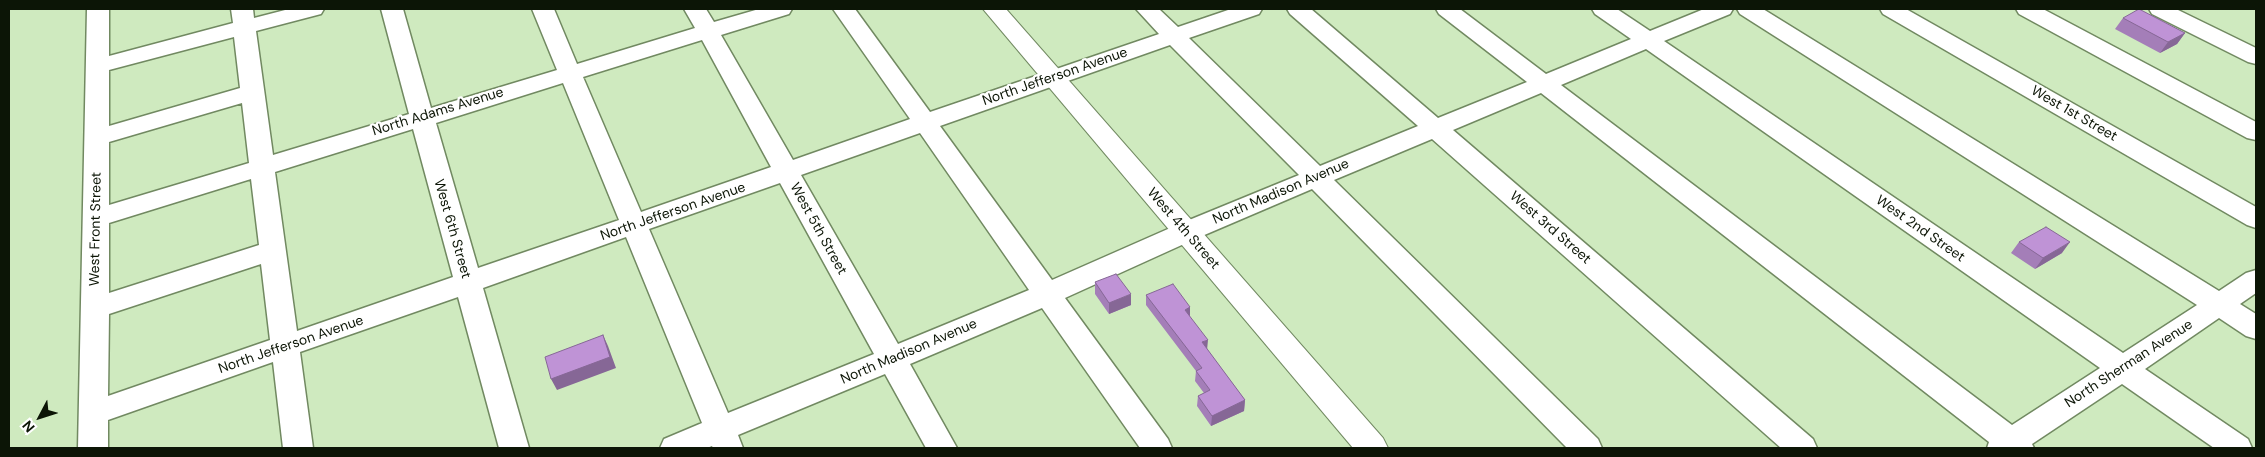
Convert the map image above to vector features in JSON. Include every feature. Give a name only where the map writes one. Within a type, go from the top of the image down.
[{"type":"main road","name":"West 4th Street","points":[[994,9],[1372,448]]},
{"type":"street","name":"West Front Street","points":[[93,448],[98,9]]},
{"type":"street","points":[[98,66],[243,18],[313,9]]},
{"type":"street","name":"West 6th Street","points":[[392,9],[514,448]]},
{"type":"street","points":[[544,9],[724,439]]},
{"type":"street","name":"North Adams Avenue","points":[[96,218],[570,72],[701,20],[781,9]]},
{"type":"street","points":[[844,9],[1157,448]]},
{"type":"street","points":[[1147,9],[1587,448]]},
{"type":"street","name":"North Jefferson Avenue","points":[[94,413],[285,348],[1251,9]]},
{"type":"street","name":"West 3rd Street","points":[[1298,9],[1802,448]]},
{"type":"street","points":[[1447,9],[2011,446]]},
{"type":"street","name":"West 2nd Street","points":[[1603,9],[2237,448]]},
{"type":"street","name":"North Madison Avenue","points":[[675,448],[724,439],[892,359],[1047,294],[1186,232],[1722,9]]},
{"type":"street","points":[[1748,9],[2256,328]]},
{"type":"street","name":"West 1st Street","points":[[1891,9],[2256,219]]},
{"type":"street","points":[[2027,9],[2256,132]]},
{"type":"street","points":[[2160,9],[2256,57]]},
{"type":"street","points":[[243,18],[298,448]]},
{"type":"street","name":"West 5th Street","points":[[701,20],[942,448]]},
{"type":"street","points":[[97,137],[252,92]]},
{"type":"street","points":[[95,308],[272,251]]},
{"type":"street","name":"North Sherman Avenue","points":[[2011,446],[2121,368],[2256,280]]},
{"type":"building","points":[[2139,9],[2185,33],[2168,42],[2123,18]]},
{"type":"building","points":[[2046,227],[2070,242],[2043,258],[2019,242]]},
{"type":"building","points":[[1116,274],[1131,294],[1109,303],[1095,282]]},
{"type":"building","points":[[1173,284],[1190,307],[1185,310],[1208,340],[1202,342],[1245,400],[1212,416],[1198,396],[1210,390],[1196,371],[1202,368],[1146,295]]},
{"type":"building","points":[[603,335],[610,357],[551,379],[545,357]]}]
